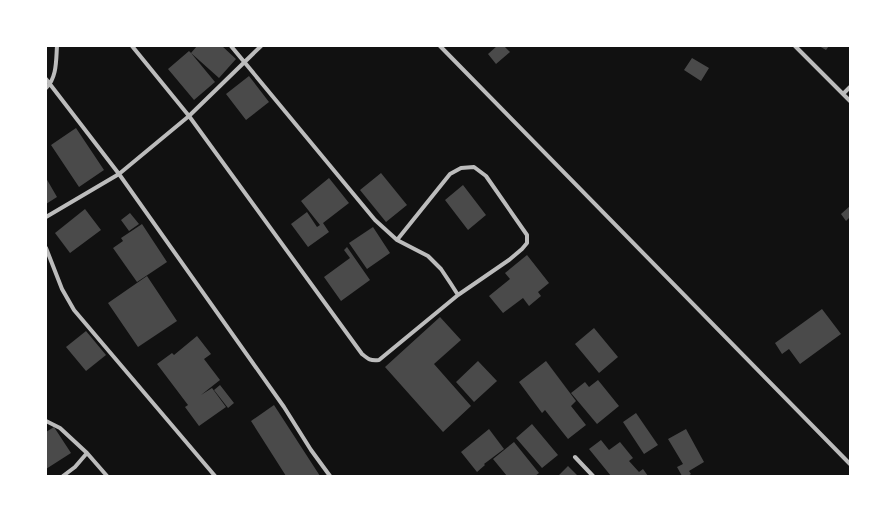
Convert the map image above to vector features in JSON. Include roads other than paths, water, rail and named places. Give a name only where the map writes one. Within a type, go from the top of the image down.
[{"type":"street","points":[[48,87],[55,69],[57,46]]},
{"type":"street","points":[[132,46],[189,116],[362,354],[373,361],[379,360],[458,296],[509,260],[527,243],[527,235],[486,176],[474,167],[461,168],[450,174],[397,240]]},
{"type":"street","points":[[231,46],[375,220],[397,240],[428,256],[441,269],[458,296]]},
{"type":"street","points":[[46,217],[119,174],[189,116],[261,46]]},
{"type":"street","points":[[440,46],[850,464]]},
{"type":"street","points":[[795,46],[850,101]]},
{"type":"street","points":[[46,80],[48,87],[119,174],[284,407],[311,450],[330,476]]},
{"type":"street","points":[[843,94],[850,87]]},
{"type":"street","points":[[46,248],[62,289],[74,310],[215,476]]},
{"type":"street","points":[[46,421],[60,428],[87,453],[107,476]]},
{"type":"street","points":[[63,476],[75,467],[87,453]]},
{"type":"street","points":[[575,457],[592,476]]}]
